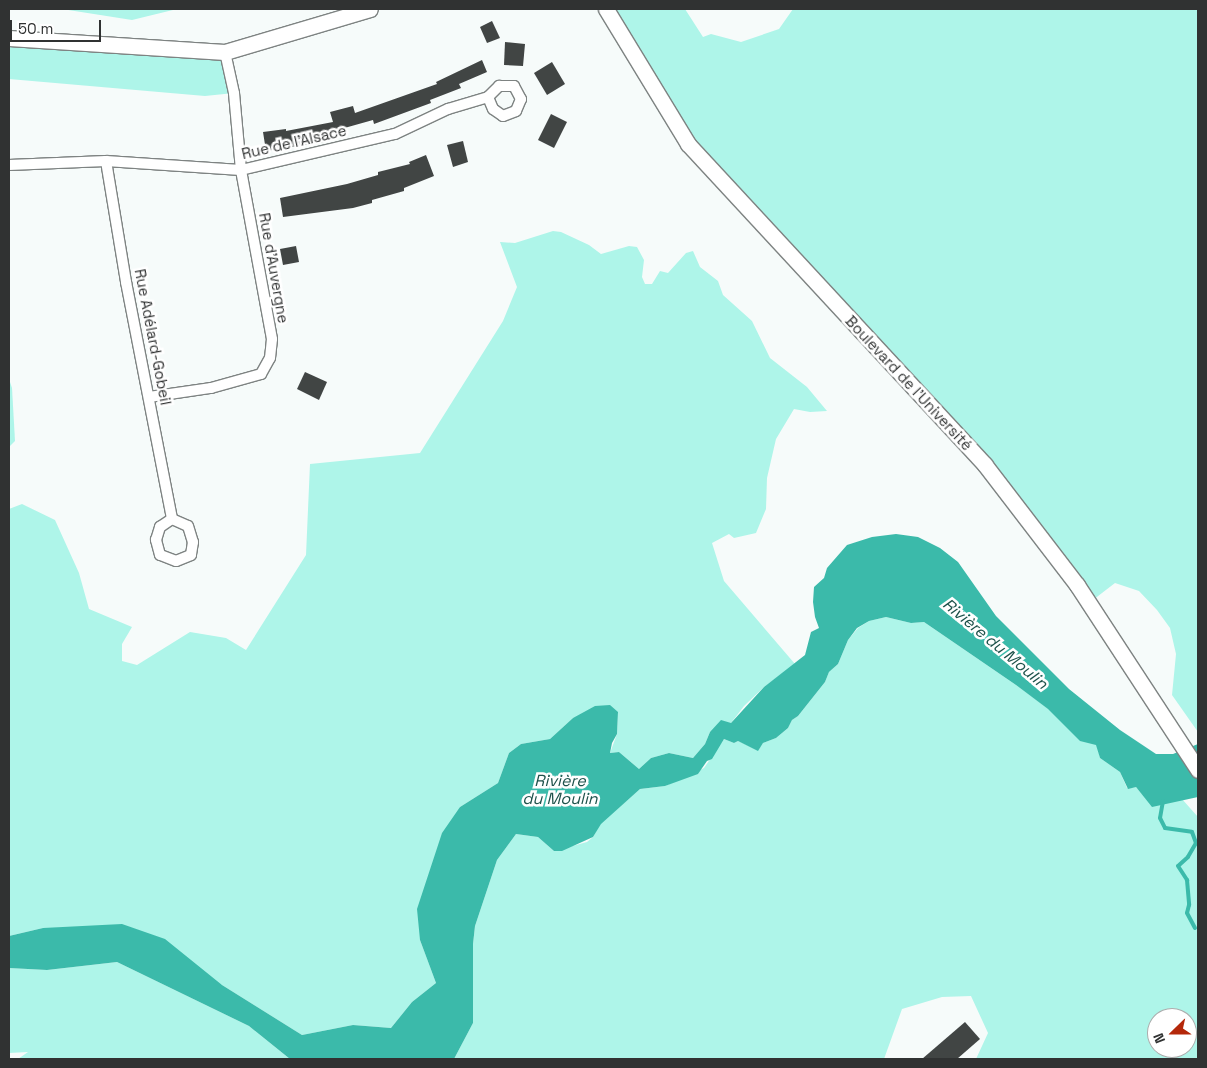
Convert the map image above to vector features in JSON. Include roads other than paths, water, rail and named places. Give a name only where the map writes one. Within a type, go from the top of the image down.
[{"type":"main road","points":[[9,38],[225,52],[370,9]]},
{"type":"main road","name":"Boulevard de l'Université","points":[[606,9],[688,144],[985,464],[1077,585],[1198,770]]},
{"type":"street","name":"Rue d'Auvergne","points":[[149,398],[211,388],[261,374],[270,358],[272,339],[241,170],[234,93],[225,52]]},
{"type":"street","name":"Rue de l'Alsace","points":[[9,165],[106,161],[241,170],[395,134],[448,109],[488,97]]},
{"type":"street","name":"Rue Adélard-Gobeil","points":[[106,161],[126,282],[172,519]]},
{"type":"water","name":"Rivière du Moulin","points":[[896,534],[918,537],[940,548],[958,562],[996,616],[1069,689],[1120,730],[1156,754],[1173,754],[1198,744],[1198,797],[1152,807],[1136,787],[1128,789],[1120,772],[1100,758],[1096,745],[1080,741],[1048,709],[1016,685],[924,622],[911,623],[886,617],[869,621],[857,628],[848,640],[838,664],[829,672],[825,682],[798,716],[776,738],[763,743],[758,751],[738,741],[734,743],[724,739],[712,759],[707,761],[698,774],[665,786],[640,789],[601,824],[593,837],[562,851],[554,851],[538,837],[516,834],[497,860],[475,926],[473,944],[473,1023],[454,1059],[290,1059],[249,1026],[117,962],[47,970],[9,968],[9,936],[43,928],[122,924],[165,939],[222,985],[302,1035],[353,1025],[391,1028],[412,1002],[436,983],[420,940],[417,909],[442,833],[460,807],[498,783],[509,753],[521,744],[550,739],[573,718],[595,706],[610,705],[618,712],[617,734],[612,743],[610,753],[619,752],[639,769],[651,758],[669,753],[693,758],[705,744],[710,732],[721,720],[731,723],[764,687],[805,655],[811,632],[819,628],[813,602],[814,587],[824,578],[827,568],[847,545],[872,537]]},
{"type":"waterway","points":[[1163,801],[1160,818],[1165,828],[1192,832],[1196,843],[1188,857],[1178,866],[1187,880],[1189,905],[1187,913],[1195,928]]}]
